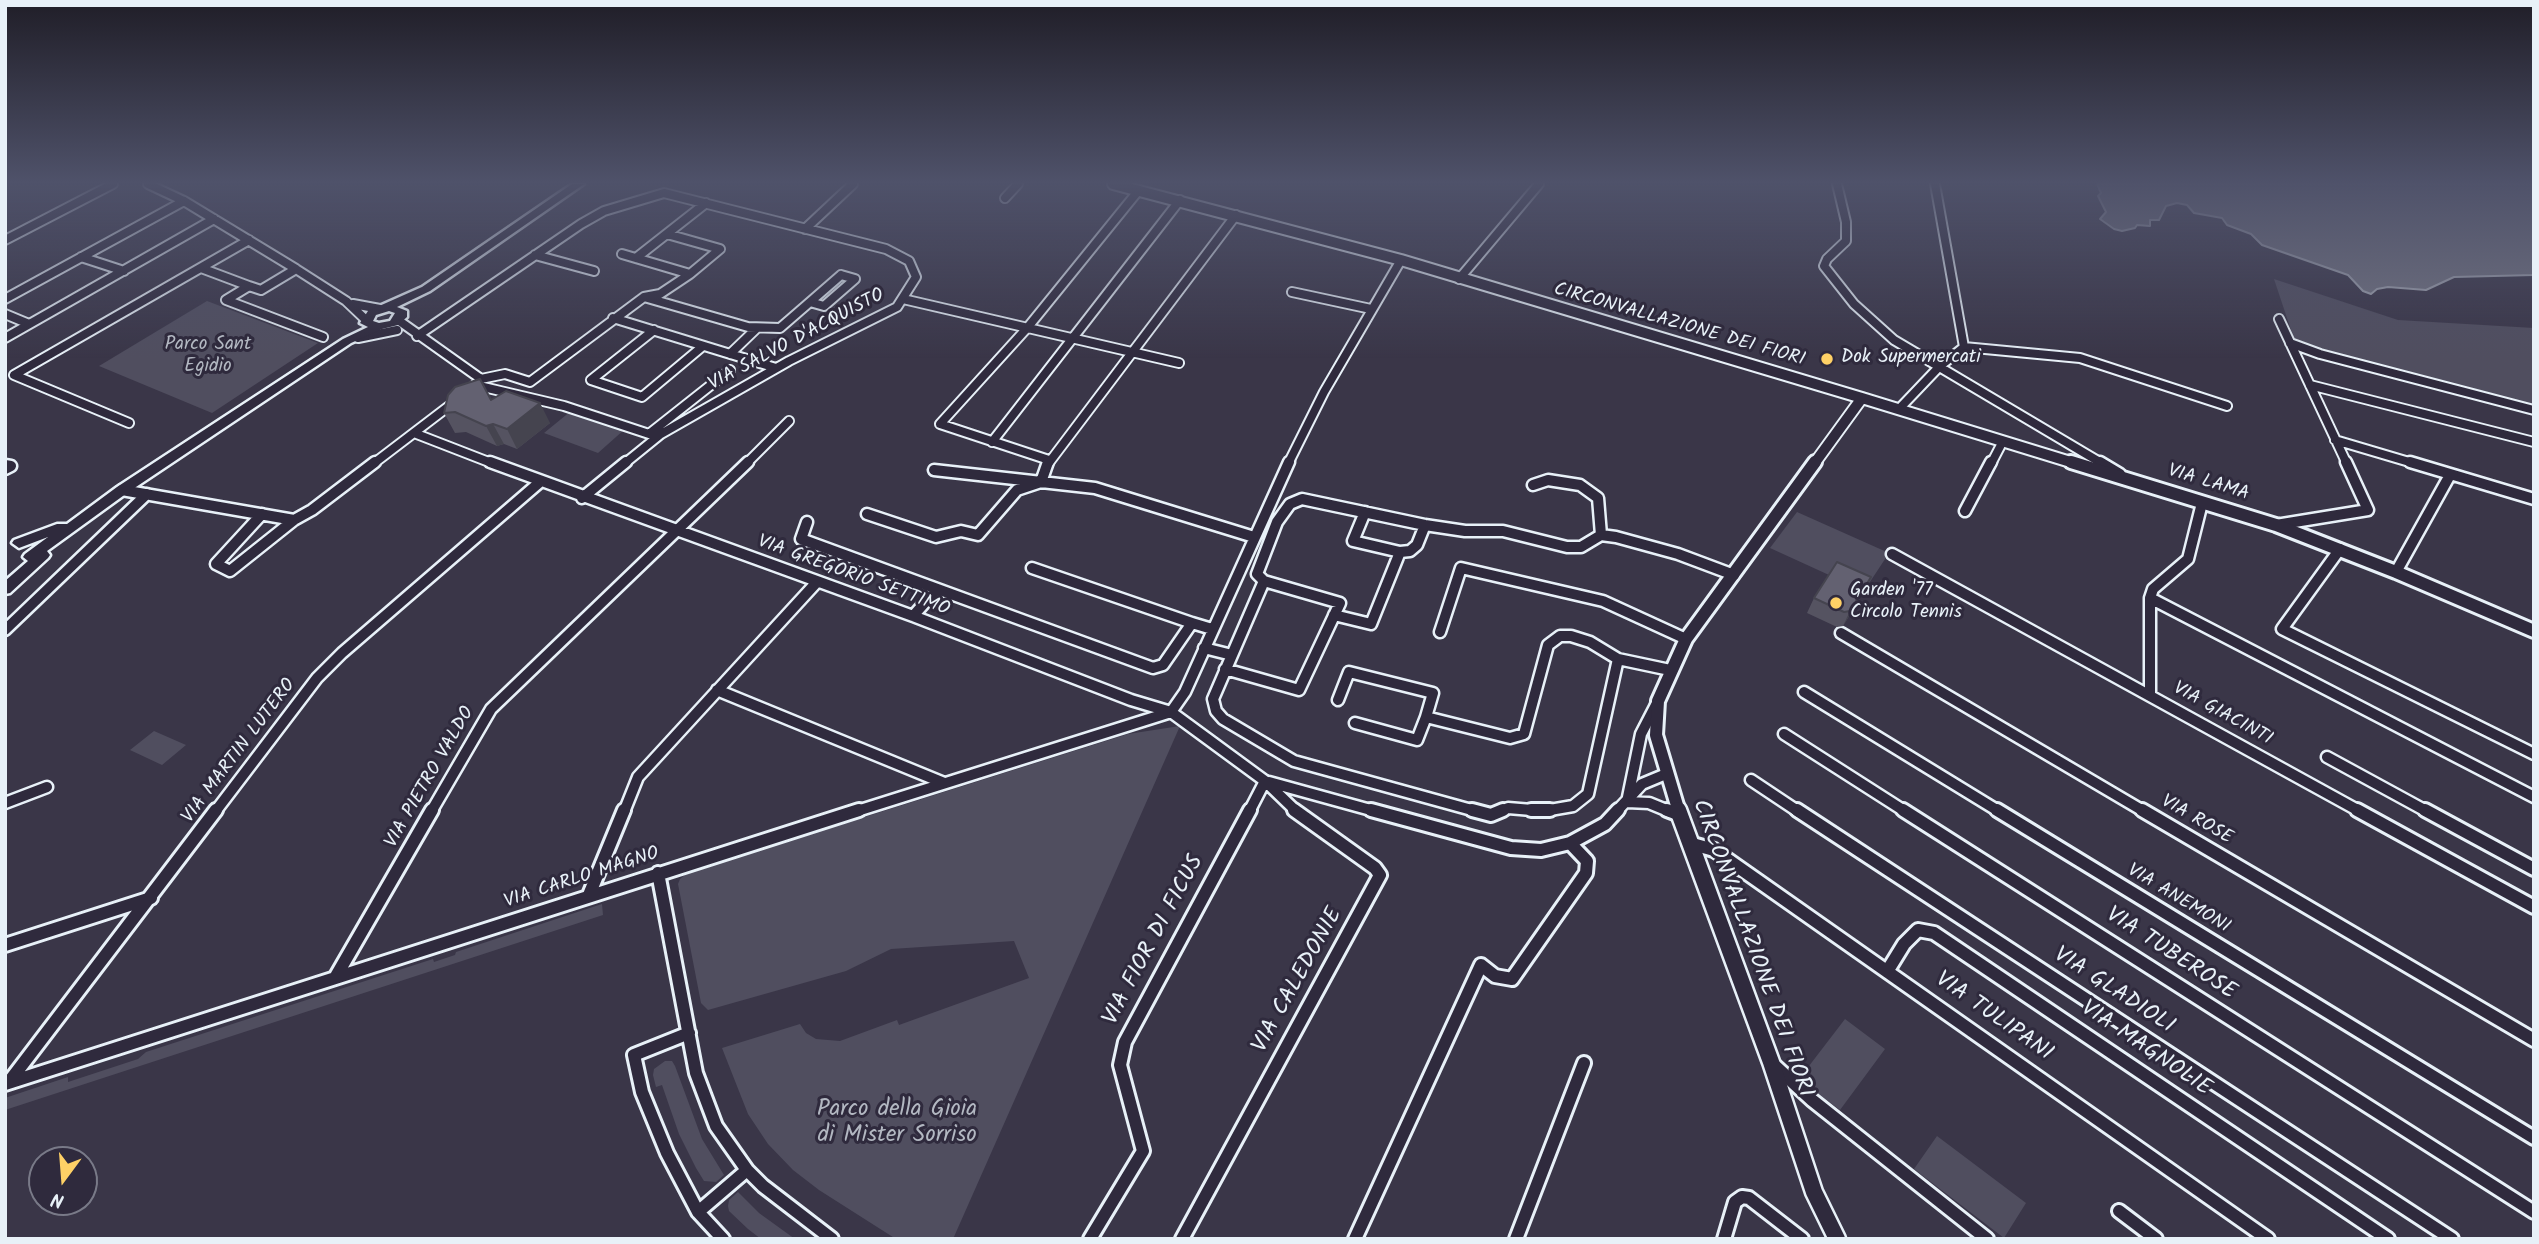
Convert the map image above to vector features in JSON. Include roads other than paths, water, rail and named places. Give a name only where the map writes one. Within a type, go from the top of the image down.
[{"type":"main road","points":[[374,324],[383,309],[426,289],[494,242]]},
{"type":"main road","points":[[8,574],[122,490],[347,341],[374,324],[399,320],[426,289]]},
{"type":"main road","points":[[383,309],[397,308],[399,320]]},
{"type":"main road","points":[[10,543],[55,531],[105,502]]},
{"type":"main road","points":[[5,589],[86,522],[105,502]]},
{"type":"main road","points":[[10,543],[30,547],[30,557]]},
{"type":"street","points":[[5,299],[108,242]]},
{"type":"street","points":[[5,338],[174,242]]},
{"type":"street","points":[[129,423],[14,375],[245,242]]},
{"type":"street","points":[[252,242],[346,301],[374,324]]},
{"type":"street","name":"VIA SALVO D'ACQUISTO","points":[[417,337],[555,242]]},
{"type":"street","points":[[636,258],[657,242]]},
{"type":"street","points":[[467,393],[478,382],[505,374],[530,382],[644,296],[660,294],[720,250],[694,242]]},
{"type":"street","name":"VIA SALVO D'ACQUISTO","points":[[582,498],[661,434],[776,368],[897,307],[911,290],[915,277],[909,261],[886,250],[855,242]]},
{"type":"street","points":[[1049,460],[940,424],[1028,327],[1097,242]]},
{"type":"street","points":[[992,442],[1148,242]]},
{"type":"street","points":[[1041,482],[1049,460],[1215,242]]},
{"type":"street","name":"CIRCONVALLAZIONE DEI FIORI","points":[[1333,242],[1862,398],[1686,639],[1658,701],[1656,735],[1665,774],[1679,815],[1771,1062],[1814,1192],[1838,1239]]},
{"type":"street","points":[[1458,279],[1490,242]]},
{"type":"street","points":[[1845,242],[1824,263],[1825,271],[1878,328],[2131,481]]},
{"type":"street","points":[[1946,242],[1964,346]]},
{"type":"street","points":[[622,254],[690,274]]},
{"type":"street","points":[[535,256],[594,271]]},
{"type":"street","points":[[81,257],[124,271]]},
{"type":"street","points":[[1171,712],[1185,692],[1262,519],[1324,392],[1401,261]]},
{"type":"street","points":[[201,268],[261,290],[296,269]]},
{"type":"street","points":[[644,296],[757,328],[780,328],[809,302],[841,275],[855,279],[824,306],[809,302]]},
{"type":"street","points":[[249,286],[226,300],[323,337]]},
{"type":"street","points":[[1293,292],[1371,309]]},
{"type":"street","points":[[903,299],[1179,363]]},
{"type":"street","points":[[346,301],[383,309]]},
{"type":"street","points":[[5,314],[29,324]]},
{"type":"street","points":[[613,318],[776,368]]},
{"type":"street","points":[[2276,525],[2368,510],[2279,319]]},
{"type":"street","points":[[347,341],[399,320],[417,337],[478,382],[649,434],[730,370]]},
{"type":"street","points":[[730,354],[757,328]]},
{"type":"street","points":[[654,330],[591,380],[642,397],[703,346]]},
{"type":"street","points":[[2290,343],[2320,354],[2534,410]]},
{"type":"street","points":[[1899,409],[1939,367],[1964,346],[2080,358],[2227,406]]},
{"type":"street","points":[[2310,385],[2534,442]]},
{"type":"street","name":"VIA LAMA","points":[[1862,398],[2276,525],[2396,572],[2534,631]]},
{"type":"street","points":[[262,514],[216,564],[230,571],[294,520],[312,510],[457,400]]},
{"type":"street","name":"VIA PIETRO VALDO","points":[[335,978],[491,709],[678,532],[789,421]]},
{"type":"street","name":"VIA GREGORIO SETTIMO","points":[[414,433],[582,498],[913,617],[1131,700],[1171,712],[1265,781]]},
{"type":"street","points":[[2335,440],[2534,499]]},
{"type":"street","points":[[1965,511],[2003,442]]},
{"type":"street","points":[[934,470],[1094,488],[1254,537]]},
{"type":"street","points":[[2396,572],[2450,475]]},
{"type":"street","points":[[1534,485],[1548,480],[1580,485],[1598,498],[1601,535]]},
{"type":"street","name":"VIA MARTIN LUTERO","points":[[7,1083],[153,897],[317,678],[342,653],[540,482]]},
{"type":"street","points":[[867,514],[936,537],[961,531],[978,536],[1017,490],[1041,482]]},
{"type":"street","points":[[122,490],[294,520]]},
{"type":"street","points":[[5,629],[147,494]]},
{"type":"street","points":[[1225,669],[1299,690],[1340,603],[1264,581],[1257,574],[1277,522],[1290,504],[1302,499],[1425,525],[1465,531],[1503,531],[1567,547],[1581,547],[1601,535],[1678,554],[1734,575]]},
{"type":"street","points":[[2150,695],[2150,598],[2153,590],[2188,559],[2202,503]]},
{"type":"street","points":[[1365,512],[1353,541],[1400,552],[1410,551],[1417,545],[1425,525]]},
{"type":"street","points":[[1262,519],[1277,522]]},
{"type":"street","points":[[807,522],[801,539],[1153,668],[1163,665],[1192,623]]},
{"type":"street","points":[[2340,549],[2282,629],[2534,754]]},
{"type":"street","points":[[1334,614],[1371,624],[1400,552]]},
{"type":"street","name":"VIA GIACINTI","points":[[1892,554],[2534,907]]},
{"type":"street","points":[[1032,568],[1212,629]]},
{"type":"street","points":[[1440,632],[1461,568],[1603,601],[1686,639]]},
{"type":"street","points":[[1264,581],[1213,699],[1216,711],[1223,719],[1294,761],[1491,815],[1508,808],[1545,811],[1573,806],[1588,794],[1618,659]]},
{"type":"street","points":[[589,895],[638,777],[817,582]]},
{"type":"street","points":[[913,617],[937,589]]},
{"type":"street","points":[[2150,598],[2534,797]]},
{"type":"street","name":"VIA ROSE","points":[[1841,634],[2534,1040]]},
{"type":"street","points":[[1426,717],[1510,738],[1524,734],[1548,645],[1560,636],[1571,636],[1590,642],[1618,659],[1670,670]]},
{"type":"street","points":[[1204,648],[1232,655]]},
{"type":"street","points":[[1338,699],[1349,672],[1433,693],[1417,740],[1355,723]]},
{"type":"street","points":[[717,690],[944,783]]},
{"type":"street","name":"VIA ANEMONI","points":[[1804,692],[2534,1138]]},
{"type":"street","points":[[1627,802],[1641,734],[1658,701]]},
{"type":"street","name":"VIA CARLO MAGNO","points":[[7,1083],[658,873],[1171,712]]},
{"type":"street","name":"VIA TUBEROSE","points":[[1784,734],[2534,1212]]},
{"type":"street","points":[[2327,757],[2534,869]]},
{"type":"street","points":[[1265,781],[1511,848],[1541,850],[1570,843],[1605,824],[1642,785],[1665,774]]},
{"type":"street","name":"VIA GLADIOLI","points":[[1751,780],[2452,1239]]},
{"type":"street","name":"VIA FIOR DI FICUS","points":[[1090,1239],[1143,1151],[1120,1065],[1125,1042],[1265,781]]},
{"type":"street","name":"VIA CALEDONIE","points":[[1182,1239],[1380,875],[1375,868],[1289,806],[1265,781]]},
{"type":"street","points":[[5,803],[47,787]]},
{"type":"street","points":[[1627,802],[1649,803],[1679,815]]},
{"type":"street","points":[[1355,1239],[1482,965],[1504,979],[1512,979],[1586,873],[1587,861],[1570,843]]},
{"type":"street","name":"VIA TULIPANI","points":[[1689,843],[1714,850],[2268,1239]]},
{"type":"street","points":[[658,873],[696,1073],[716,1126],[747,1170],[763,1186],[832,1239]]},
{"type":"street","points":[[5,945],[153,897]]},
{"type":"street","name":"VIA MAGNOLIE","points":[[1888,970],[1904,944],[1918,930],[1934,933],[2388,1239]]},
{"type":"street","points":[[689,1033],[634,1055],[642,1091],[667,1153],[698,1212],[723,1239]]},
{"type":"street","points":[[1771,1062],[1812,1100],[1987,1239]]},
{"type":"street","points":[[1516,1239],[1584,1063]]},
{"type":"street","points":[[698,1212],[747,1170]]},
{"type":"street","points":[[1724,1239],[1735,1202],[1742,1197],[1749,1198],[1802,1239]]},
{"type":"street","points":[[2119,1211],[2156,1239]]},
{"type":"water","points":[[2259,242],[2534,242],[2534,275],[2454,277],[2426,290],[2388,287],[2377,289],[2371,294],[2363,291],[2348,275]]},
{"type":"place","name":"Dok Supermercati","points":[[1827,359]]},
{"type":"place","name":"Garden '77 Circolo Tennis","points":[[1836,603]]},
{"type":"park label","name":"Parco Sant Egidio","points":[[208,357]]},
{"type":"park label","name":"Parco della Gioia di Mister Sorriso","points":[[897,1124]]}]
